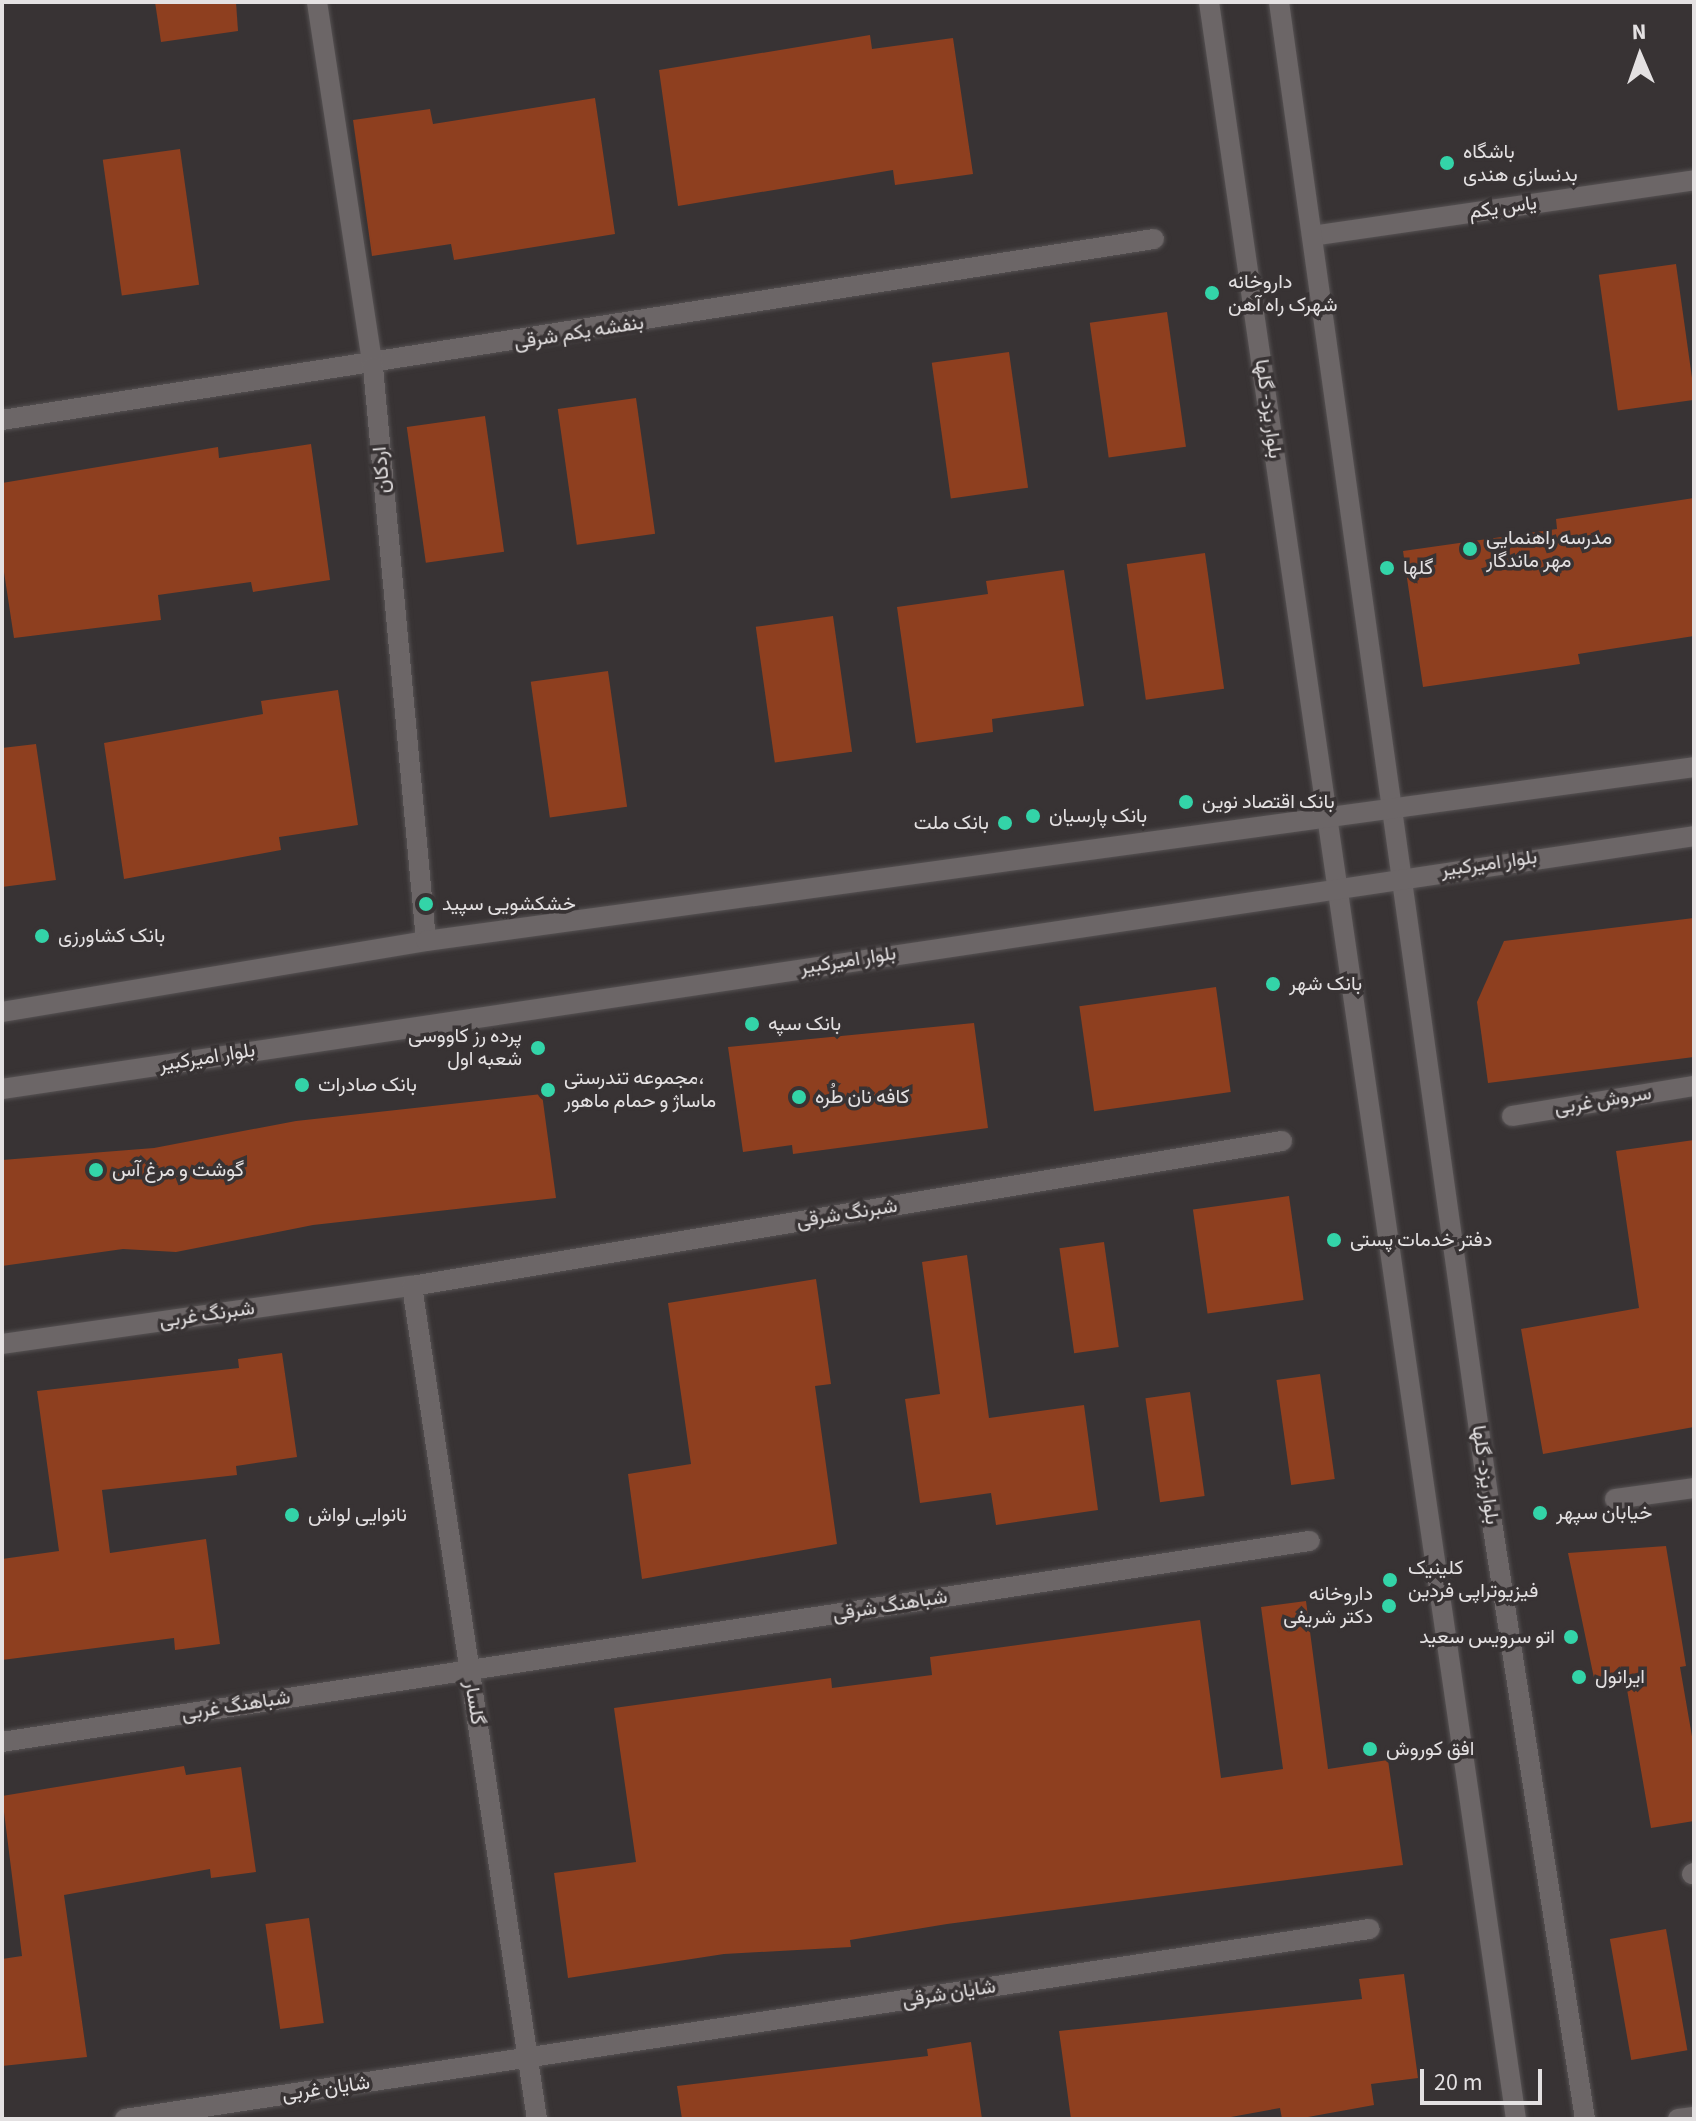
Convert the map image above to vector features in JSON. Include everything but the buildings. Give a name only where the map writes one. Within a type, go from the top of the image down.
[{"type":"main road","name":"اردکان","points":[[317,2],[373,367],[426,941]]},
{"type":"main road","name":"بلوار یزد- گلها","points":[[1209,2],[1335,887]]},
{"type":"main road","points":[[1279,2],[1391,806]]},
{"type":"main road","name":"یاس یکم","points":[[1312,236],[1694,180]]},
{"type":"main road","name":"بنفشه یکم شرقی","points":[[2,420],[373,367],[1154,239]]},
{"type":"main road","points":[[2,1012],[426,941],[1391,806],[1694,767]]},
{"type":"main road","name":"بلوار یزد- گلها","points":[[1391,806],[1491,1516],[1585,2119]]},
{"type":"main road","name":"بلوار امیرکبیر","points":[[2,1089],[1403,876],[1694,836]]},
{"type":"main road","points":[[1335,887],[1516,2119]]},
{"type":"main road","name":"سروش غربی","points":[[1512,1116],[1694,1086]]},
{"type":"main road","name":"شبرنگ شرقی","points":[[412,1286],[1282,1141]]},
{"type":"main road","name":"شبرنگ غربی","points":[[2,1344],[412,1286]]},
{"type":"main road","name":"گلسار","points":[[412,1286],[537,2119]]},
{"type":"main road","points":[[1615,1499],[1694,1488]]},
{"type":"main road","name":"شباهنگ شرقی","points":[[469,1670],[1310,1541]]},
{"type":"main road","name":"شباهنگ غربی","points":[[2,1742],[469,1670]]},
{"type":"main road","name":"شایان شرقی","points":[[528,2059],[1370,1929]]},
{"type":"main road","name":"شایان غربی","points":[[125,2119],[528,2059]]},
{"type":"main road","points":[[1678,2119],[1694,2117]]},
{"type":"place","name":"باشگاه بدنسازی هندی","points":[[1447,163]]},
{"type":"place","name":"داروخانه شهرک راه آهن","points":[[1212,293]]},
{"type":"place","name":"مدرسه راهنمایی مهر ماندگار","points":[[1470,549]]},
{"type":"place","name":"گلها","points":[[1387,568]]},
{"type":"place","name":"بانک اقتصاد نوین","points":[[1186,802]]},
{"type":"place","name":"بانک پارسیان","points":[[1033,816]]},
{"type":"place","name":"بانک ملت","points":[[1005,823]]},
{"type":"place","name":"خشکشویی سپید","points":[[426,904]]},
{"type":"place","name":"بانک کشاورزی","points":[[42,936]]},
{"type":"place","name":"بانک شهر","points":[[1273,984]]},
{"type":"place","name":"بانک سپه","points":[[752,1024]]},
{"type":"place","name":"پرده رز کاووسی شعبه اول","points":[[538,1048]]},
{"type":"place","name":"بانک صادرات","points":[[302,1085]]},
{"type":"place","name":"مجموعه تندرستی، ماساژ و حمام ماهور","points":[[548,1090]]},
{"type":"place","name":"کافه نان طُره","points":[[799,1097]]},
{"type":"place","name":"گوشت و مرغ آس","points":[[96,1170]]},
{"type":"place","name":"دفتر خدمات پستی","points":[[1334,1240]]},
{"type":"place","name":"خیابان سپهر","points":[[1540,1513]]},
{"type":"place","name":"نانوایی لواش","points":[[292,1515]]},
{"type":"place","name":"کلینیک فیزیوتراپی فردین","points":[[1390,1580]]},
{"type":"place","name":"داروخانه دکتر شریفی","points":[[1389,1606]]},
{"type":"place","name":"اتو سرویس سعید","points":[[1571,1637]]},
{"type":"place","name":"ایرانول","points":[[1579,1677]]},
{"type":"place","name":"افق کوروش","points":[[1370,1749]]}]
